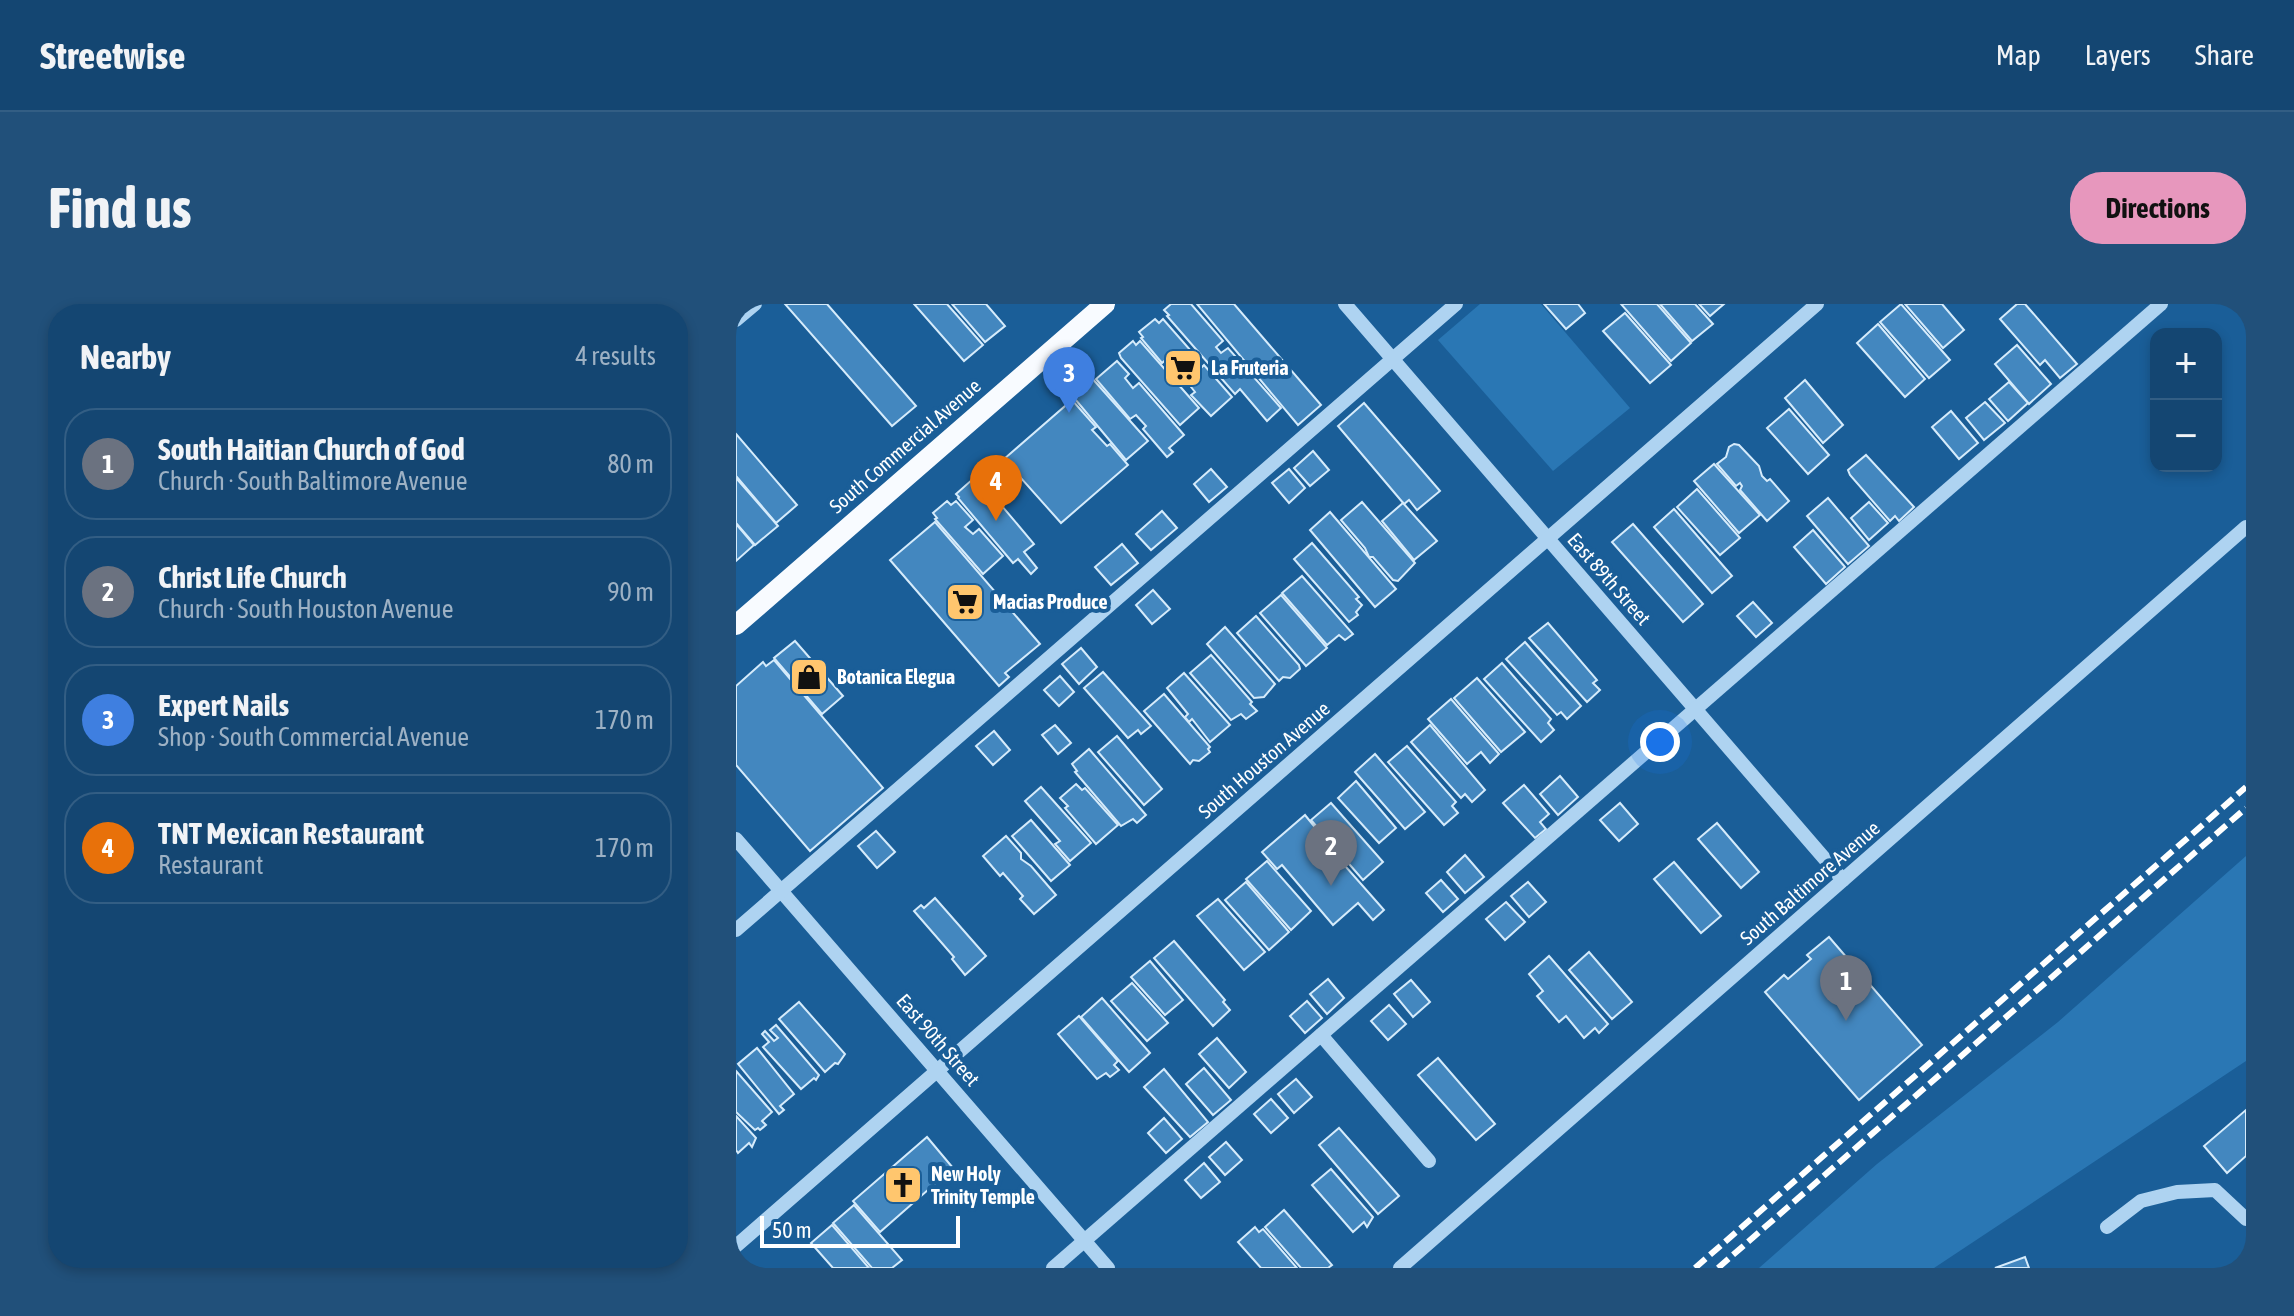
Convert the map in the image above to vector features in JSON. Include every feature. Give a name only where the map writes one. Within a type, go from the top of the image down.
[{"type":"main road","name":"South Commercial Avenue","points":[[736,625],[1105,304]]},
{"type":"street","points":[[736,320],[755,304]]},
{"type":"street","name":"East 89th Street","points":[[1345,304],[1843,880]]},
{"type":"street","points":[[736,930],[1456,304]]},
{"type":"street","name":"South Houston Avenue","points":[[736,1246],[1817,304]]},
{"type":"street","points":[[1053,1268],[2161,304]]},
{"type":"street","name":"South Baltimore Avenue","points":[[1400,1268],[2246,527]]},
{"type":"street","name":"East 90th Street","points":[[736,839],[1108,1268]]},
{"type":"street","points":[[1321,1035],[1429,1161]]},
{"type":"street","points":[[2107,1227],[2141,1201],[2177,1192],[2215,1190],[2246,1219]]},
{"type":"shaded area","points":[[1480,304],[1541,304],[1630,408],[1553,471],[1438,340]]},
{"type":"shaded area","points":[[2246,856],[2246,1061],[1934,1268],[1759,1268],[1877,1164],[2058,1022]]},
{"type":"building","points":[[785,304],[827,304],[916,406],[892,426]]},
{"type":"building","points":[[914,304],[947,304],[983,345],[964,361]]},
{"type":"building","points":[[952,304],[986,304],[1005,326],[985,342]]},
{"type":"building","points":[[1171,304],[1191,304],[1223,341],[1216,347],[1221,353],[1228,348],[1281,408],[1267,421],[1240,389],[1235,394],[1167,316],[1164,310]]},
{"type":"building","points":[[1197,304],[1234,304],[1321,405],[1298,425]]},
{"type":"building","points":[[1544,304],[1578,304],[1585,313],[1566,329]]},
{"type":"building","points":[[1621,304],[1657,304],[1691,343],[1671,361]]},
{"type":"building","points":[[1660,304],[1695,304],[1713,324],[1692,341]]},
{"type":"building","points":[[1699,304],[1724,304],[1710,316]]},
{"type":"building","points":[[1901,304],[1950,360],[1929,378],[1880,322]]},
{"type":"building","points":[[1905,304],[1942,304],[1964,330],[1943,348]]},
{"type":"building","points":[[2017,304],[2025,304],[2077,364],[2060,378],[2045,360],[2040,365],[2000,319]]},
{"type":"building","points":[[1625,313],[1671,365],[1650,383],[1603,331]]},
{"type":"building","name":"La Fruteria","points":[[1155,319],[1159,323],[1163,319],[1199,360],[1190,366],[1196,373],[1204,365],[1232,397],[1211,416],[1191,395],[1195,392],[1187,382],[1183,384],[1171,371],[1177,366],[1169,357],[1162,363],[1141,338],[1139,332]]},
{"type":"building","points":[[1878,324],[1925,379],[1905,397],[1857,343]]},
{"type":"building","points":[[1133,341],[1136,345],[1140,341],[1199,408],[1180,425],[1121,358],[1119,353]]},
{"type":"building","points":[[2017,345],[2051,384],[2029,404],[1995,364]]},
{"type":"building","points":[[1117,361],[1129,374],[1125,378],[1133,388],[1139,383],[1184,435],[1169,448],[1173,452],[1167,457],[1143,429],[1146,426],[1136,415],[1130,419],[1096,379]]},
{"type":"building","points":[[1090,376],[1148,441],[1126,460],[1070,393]]},
{"type":"building","points":[[1805,380],[1843,425],[1823,443],[1785,398]]},
{"type":"building","points":[[2009,382],[2028,403],[2008,421],[1989,399]]},
{"type":"building","points":[[1072,400],[1096,427],[1092,430],[1107,446],[1110,444],[1128,465],[1061,523],[1004,459]]},
{"type":"building","points":[[1985,402],[2005,423],[1984,440],[1966,418]]},
{"type":"building","points":[[1364,403],[1440,491],[1417,510],[1409,500],[1404,504],[1338,426]]},
{"type":"building","points":[[1789,409],[1829,455],[1808,474],[1767,428]]},
{"type":"building","points":[[1951,411],[1978,443],[1959,459],[1932,427]]},
{"type":"building","points":[[736,434],[797,505],[776,523],[736,476]]},
{"type":"building","points":[[1734,444],[1739,445],[1759,466],[1762,476],[1767,481],[1770,479],[1789,501],[1767,521],[1740,490],[1740,483],[1736,486],[1717,464]]},
{"type":"building","points":[[1313,451],[1329,470],[1310,486],[1294,468]]},
{"type":"building","points":[[1866,455],[1914,507],[1899,521],[1895,516],[1890,521],[1850,475],[1848,470]]},
{"type":"building","points":[[1714,464],[1760,515],[1739,533],[1694,481]]},
{"type":"building","points":[[1211,469],[1227,487],[1209,502],[1194,484]]},
{"type":"building","points":[[1289,469],[1305,488],[1289,503],[1272,483]]},
{"type":"building","points":[[736,478],[778,526],[755,545],[736,523]]},
{"type":"building","points":[[974,478],[978,482],[980,480],[1034,544],[1024,552],[1037,568],[1031,574],[1018,559],[1013,563],[958,498],[956,494]]},
{"type":"building","points":[[1697,489],[1740,538],[1720,555],[1677,507]]},
{"type":"building","points":[[1828,498],[1869,546],[1848,564],[1807,516]]},
{"type":"building","points":[[947,501],[951,505],[956,501],[973,520],[965,527],[973,534],[979,529],[1003,556],[983,574],[935,519],[933,513]]},
{"type":"building","points":[[1362,502],[1415,563],[1398,581],[1393,580],[1373,557],[1369,557],[1341,520]]},
{"type":"building","points":[[1869,502],[1888,523],[1869,540],[1851,518]]},
{"type":"building","points":[[1403,503],[1437,541],[1414,560],[1382,521]]},
{"type":"building","points":[[1674,509],[1732,576],[1712,593],[1654,527]]},
{"type":"building","points":[[1162,511],[1177,528],[1151,550],[1136,534]]},
{"type":"building","points":[[1330,512],[1396,589],[1375,607],[1310,530]]},
{"type":"building","name":"Macias Produce","points":[[935,522],[1040,644],[1005,673],[1009,677],[999,686],[890,560]]},
{"type":"building","points":[[736,524],[754,545],[736,561]]},
{"type":"building","points":[[1633,524],[1703,604],[1683,622],[1612,542]]},
{"type":"building","points":[[1813,530],[1845,567],[1826,584],[1794,547]]},
{"type":"building","points":[[1312,543],[1359,597],[1356,599],[1362,605],[1356,612],[1358,615],[1349,622],[1294,559]]},
{"type":"building","points":[[1122,544],[1138,563],[1111,585],[1095,567]]},
{"type":"building","points":[[1302,576],[1353,634],[1345,640],[1339,635],[1327,645],[1282,593]]},
{"type":"building","points":[[1153,590],[1170,609],[1152,624],[1136,605]]},
{"type":"building","points":[[1281,595],[1327,648],[1306,666],[1260,613]]},
{"type":"building","points":[[1753,602],[1772,623],[1756,637],[1737,616]]},
{"type":"building","points":[[1256,616],[1299,665],[1300,669],[1290,678],[1283,677],[1279,681],[1237,633]]},
{"type":"building","points":[[1548,623],[1597,680],[1593,683],[1600,690],[1587,702],[1529,638]]},
{"type":"building","points":[[1225,627],[1275,684],[1264,697],[1254,698],[1207,644]]},
{"type":"building","name":"Botanica Elegua","points":[[795,641],[843,696],[822,714],[774,658]]},
{"type":"building","points":[[1525,642],[1581,706],[1567,719],[1561,712],[1557,715],[1506,659]]},
{"type":"building","points":[[1081,648],[1097,667],[1079,684],[1062,664]]},
{"type":"building","points":[[1211,655],[1257,711],[1246,719],[1241,714],[1231,720],[1190,673]]},
{"type":"building","points":[[774,660],[883,788],[810,851],[736,765],[736,686],[763,662],[766,666]]},
{"type":"building","points":[[1502,663],[1551,719],[1548,723],[1554,730],[1541,742],[1484,679]]},
{"type":"building","points":[[1103,672],[1151,726],[1141,734],[1138,730],[1128,738],[1084,688]]},
{"type":"building","points":[[1184,673],[1230,725],[1210,742],[1192,719],[1189,722],[1185,717],[1188,714],[1167,688]]},
{"type":"building","points":[[1060,676],[1074,692],[1059,706],[1044,690]]},
{"type":"building","points":[[1477,678],[1525,732],[1501,752],[1454,698]]},
{"type":"building","points":[[1164,694],[1210,747],[1210,752],[1199,761],[1193,760],[1190,764],[1144,711]]},
{"type":"building","points":[[1451,699],[1499,754],[1490,763],[1481,752],[1467,764],[1428,719]]},
{"type":"building","points":[[1055,725],[1071,743],[1058,754],[1042,735]]},
{"type":"building","points":[[1430,725],[1485,790],[1472,802],[1465,794],[1461,798],[1411,742]]},
{"type":"building","points":[[994,731],[1010,750],[993,765],[976,746]]},
{"type":"building","points":[[1117,736],[1162,789],[1144,805],[1098,752]]},
{"type":"building","points":[[1407,746],[1456,802],[1452,806],[1458,813],[1444,825],[1388,762]]},
{"type":"building","points":[[1089,749],[1146,815],[1137,823],[1133,819],[1121,826],[1075,772],[1072,764]]},
{"type":"building","points":[[1375,754],[1425,812],[1405,829],[1355,772]]},
{"type":"building","points":[[1560,776],[1578,797],[1558,815],[1540,794]]},
{"type":"building","points":[[1356,781],[1396,828],[1379,843],[1338,798]]},
{"type":"building","points":[[1076,784],[1082,790],[1085,788],[1118,825],[1096,844],[1060,798]]},
{"type":"building","points":[[1524,785],[1549,814],[1540,822],[1546,829],[1535,838],[1503,803]]},
{"type":"building","points":[[1041,787],[1091,843],[1070,861],[1055,844],[1060,841],[1025,801]]},
{"type":"building","points":[[1331,803],[1383,862],[1363,880],[1311,820]]},
{"type":"building","points":[[1620,803],[1638,824],[1619,841],[1600,820]]},
{"type":"building","points":[[1305,815],[1318,831],[1316,833],[1384,910],[1373,920],[1358,903],[1333,925],[1282,865],[1277,869],[1262,852]]},
{"type":"building","points":[[1031,820],[1070,865],[1051,881],[1012,836]]},
{"type":"building","points":[[1717,823],[1759,872],[1741,888],[1698,839]]},
{"type":"building","points":[[876,831],[895,852],[877,868],[858,846]]},
{"type":"building","points":[[1006,836],[1021,853],[1021,859],[1056,895],[1034,914],[1003,873],[1000,876],[983,856]]},
{"type":"building","points":[[1465,855],[1484,877],[1465,893],[1447,872]]},
{"type":"building","points":[[1267,861],[1311,911],[1291,930],[1246,879]]},
{"type":"building","points":[[1674,862],[1721,916],[1701,933],[1654,879]]},
{"type":"building","points":[[1441,880],[1458,899],[1443,912],[1426,893]]},
{"type":"building","points":[[1246,882],[1289,932],[1269,950],[1225,900]]},
{"type":"building","points":[[1528,882],[1546,902],[1529,917],[1511,896]]},
{"type":"building","points":[[935,898],[986,956],[965,975],[952,959],[954,957],[914,911],[921,905],[924,908]]},
{"type":"building","points":[[1218,899],[1265,952],[1244,970],[1197,916]]},
{"type":"building","points":[[1506,902],[1525,922],[1505,940],[1486,919]]},
{"type":"building","points":[[1829,937],[1922,1045],[1859,1100],[1765,992],[1784,975],[1788,979],[1811,959],[1807,955]]},
{"type":"building","points":[[1174,941],[1225,1000],[1223,1002],[1230,1010],[1213,1026],[1154,958]]},
{"type":"building","points":[[1589,952],[1632,1002],[1612,1019],[1569,970]]},
{"type":"building","points":[[1549,956],[1608,1024],[1599,1033],[1595,1028],[1584,1038],[1566,1016],[1559,1022],[1537,996],[1543,991],[1529,974]]},
{"type":"building","points":[[1150,961],[1183,1000],[1165,1015],[1131,977]]},
{"type":"building","points":[[1328,979],[1344,998],[1327,1014],[1310,994]]},
{"type":"building","points":[[1411,980],[1430,1002],[1413,1017],[1394,994]]},
{"type":"building","points":[[1132,983],[1168,1023],[1147,1041],[1111,1001]]},
{"type":"building","points":[[1102,998],[1150,1053],[1129,1072],[1081,1017]]},
{"type":"building","points":[[1307,1001],[1322,1018],[1305,1033],[1290,1016]]},
{"type":"building","points":[[799,1002],[845,1054],[838,1064],[835,1063],[825,1072],[779,1019]]},
{"type":"building","points":[[1389,1005],[1406,1024],[1388,1040],[1371,1021]]},
{"type":"building","points":[[1079,1016],[1118,1061],[1114,1065],[1119,1070],[1110,1077],[1106,1073],[1097,1079],[1058,1034]]},
{"type":"building","points":[[776,1025],[819,1075],[801,1089],[763,1047],[769,1042],[762,1034],[765,1031],[774,1041],[778,1038],[770,1030]]},
{"type":"building","points":[[1217,1038],[1246,1072],[1229,1088],[1199,1054]]},
{"type":"building","points":[[757,1048],[794,1094],[780,1106],[784,1110],[779,1114],[738,1064]]},
{"type":"building","points":[[1438,1058],[1495,1124],[1476,1140],[1418,1075]]},
{"type":"building","points":[[1204,1068],[1231,1100],[1213,1115],[1186,1084]]},
{"type":"building","points":[[1164,1069],[1208,1122],[1190,1137],[1144,1087]]},
{"type":"building","points":[[736,1071],[772,1112],[762,1121],[766,1125],[760,1130],[755,1130],[736,1112]]},
{"type":"building","points":[[1296,1079],[1312,1097],[1294,1113],[1278,1094]]},
{"type":"building","points":[[1271,1099],[1288,1118],[1271,1133],[1254,1114]]},
{"type":"building","points":[[2246,1110],[2246,1156],[2227,1173],[2204,1146]]},
{"type":"building","points":[[736,1116],[756,1138],[752,1147],[749,1143],[738,1153],[736,1150]]},
{"type":"building","points":[[1164,1118],[1182,1139],[1166,1153],[1148,1133]]},
{"type":"building","points":[[1339,1128],[1399,1196],[1378,1214],[1319,1145]]},
{"type":"building","name":"New Holy Trinity Temple","points":[[927,1137],[953,1168],[880,1232],[853,1201]]},
{"type":"building","points":[[1226,1142],[1242,1160],[1225,1175],[1209,1157]]},
{"type":"building","points":[[1204,1163],[1220,1182],[1201,1198],[1185,1180]]},
{"type":"building","points":[[1331,1169],[1373,1217],[1367,1227],[1364,1222],[1353,1232],[1312,1185]]},
{"type":"building","points":[[854,1205],[902,1260],[892,1268],[872,1268],[833,1223]]},
{"type":"building","points":[[1284,1210],[1332,1265],[1328,1268],[1301,1268],[1265,1227]]},
{"type":"building","points":[[832,1225],[869,1268],[833,1268],[811,1243]]},
{"type":"building","points":[[1255,1227],[1259,1232],[1263,1229],[1297,1268],[1261,1268],[1238,1242]]},
{"type":"building","points":[[2025,1257],[2029,1268],[1995,1268]]},
{"type":"railway","points":[[1695,1268],[2246,787]]},
{"type":"railway","points":[[1718,1268],[2246,808]]},
{"type":"place","name":"La Fruteria","points":[[1183,368]]},
{"type":"place","name":"Expert Nails","points":[[1069,413]]},
{"type":"place","name":"TNT Mexican Restaurant","points":[[996,521]]},
{"type":"place","name":"Macias Produce","points":[[965,602]]},
{"type":"place","name":"Botanica Elegua","points":[[809,677]]},
{"type":"place","name":"Christ Life Church","points":[[1331,886]]},
{"type":"place","name":"South Haitian Church of God","points":[[1846,1021]]},
{"type":"place","name":"New Holy Trinity Temple","points":[[903,1185]]}]
